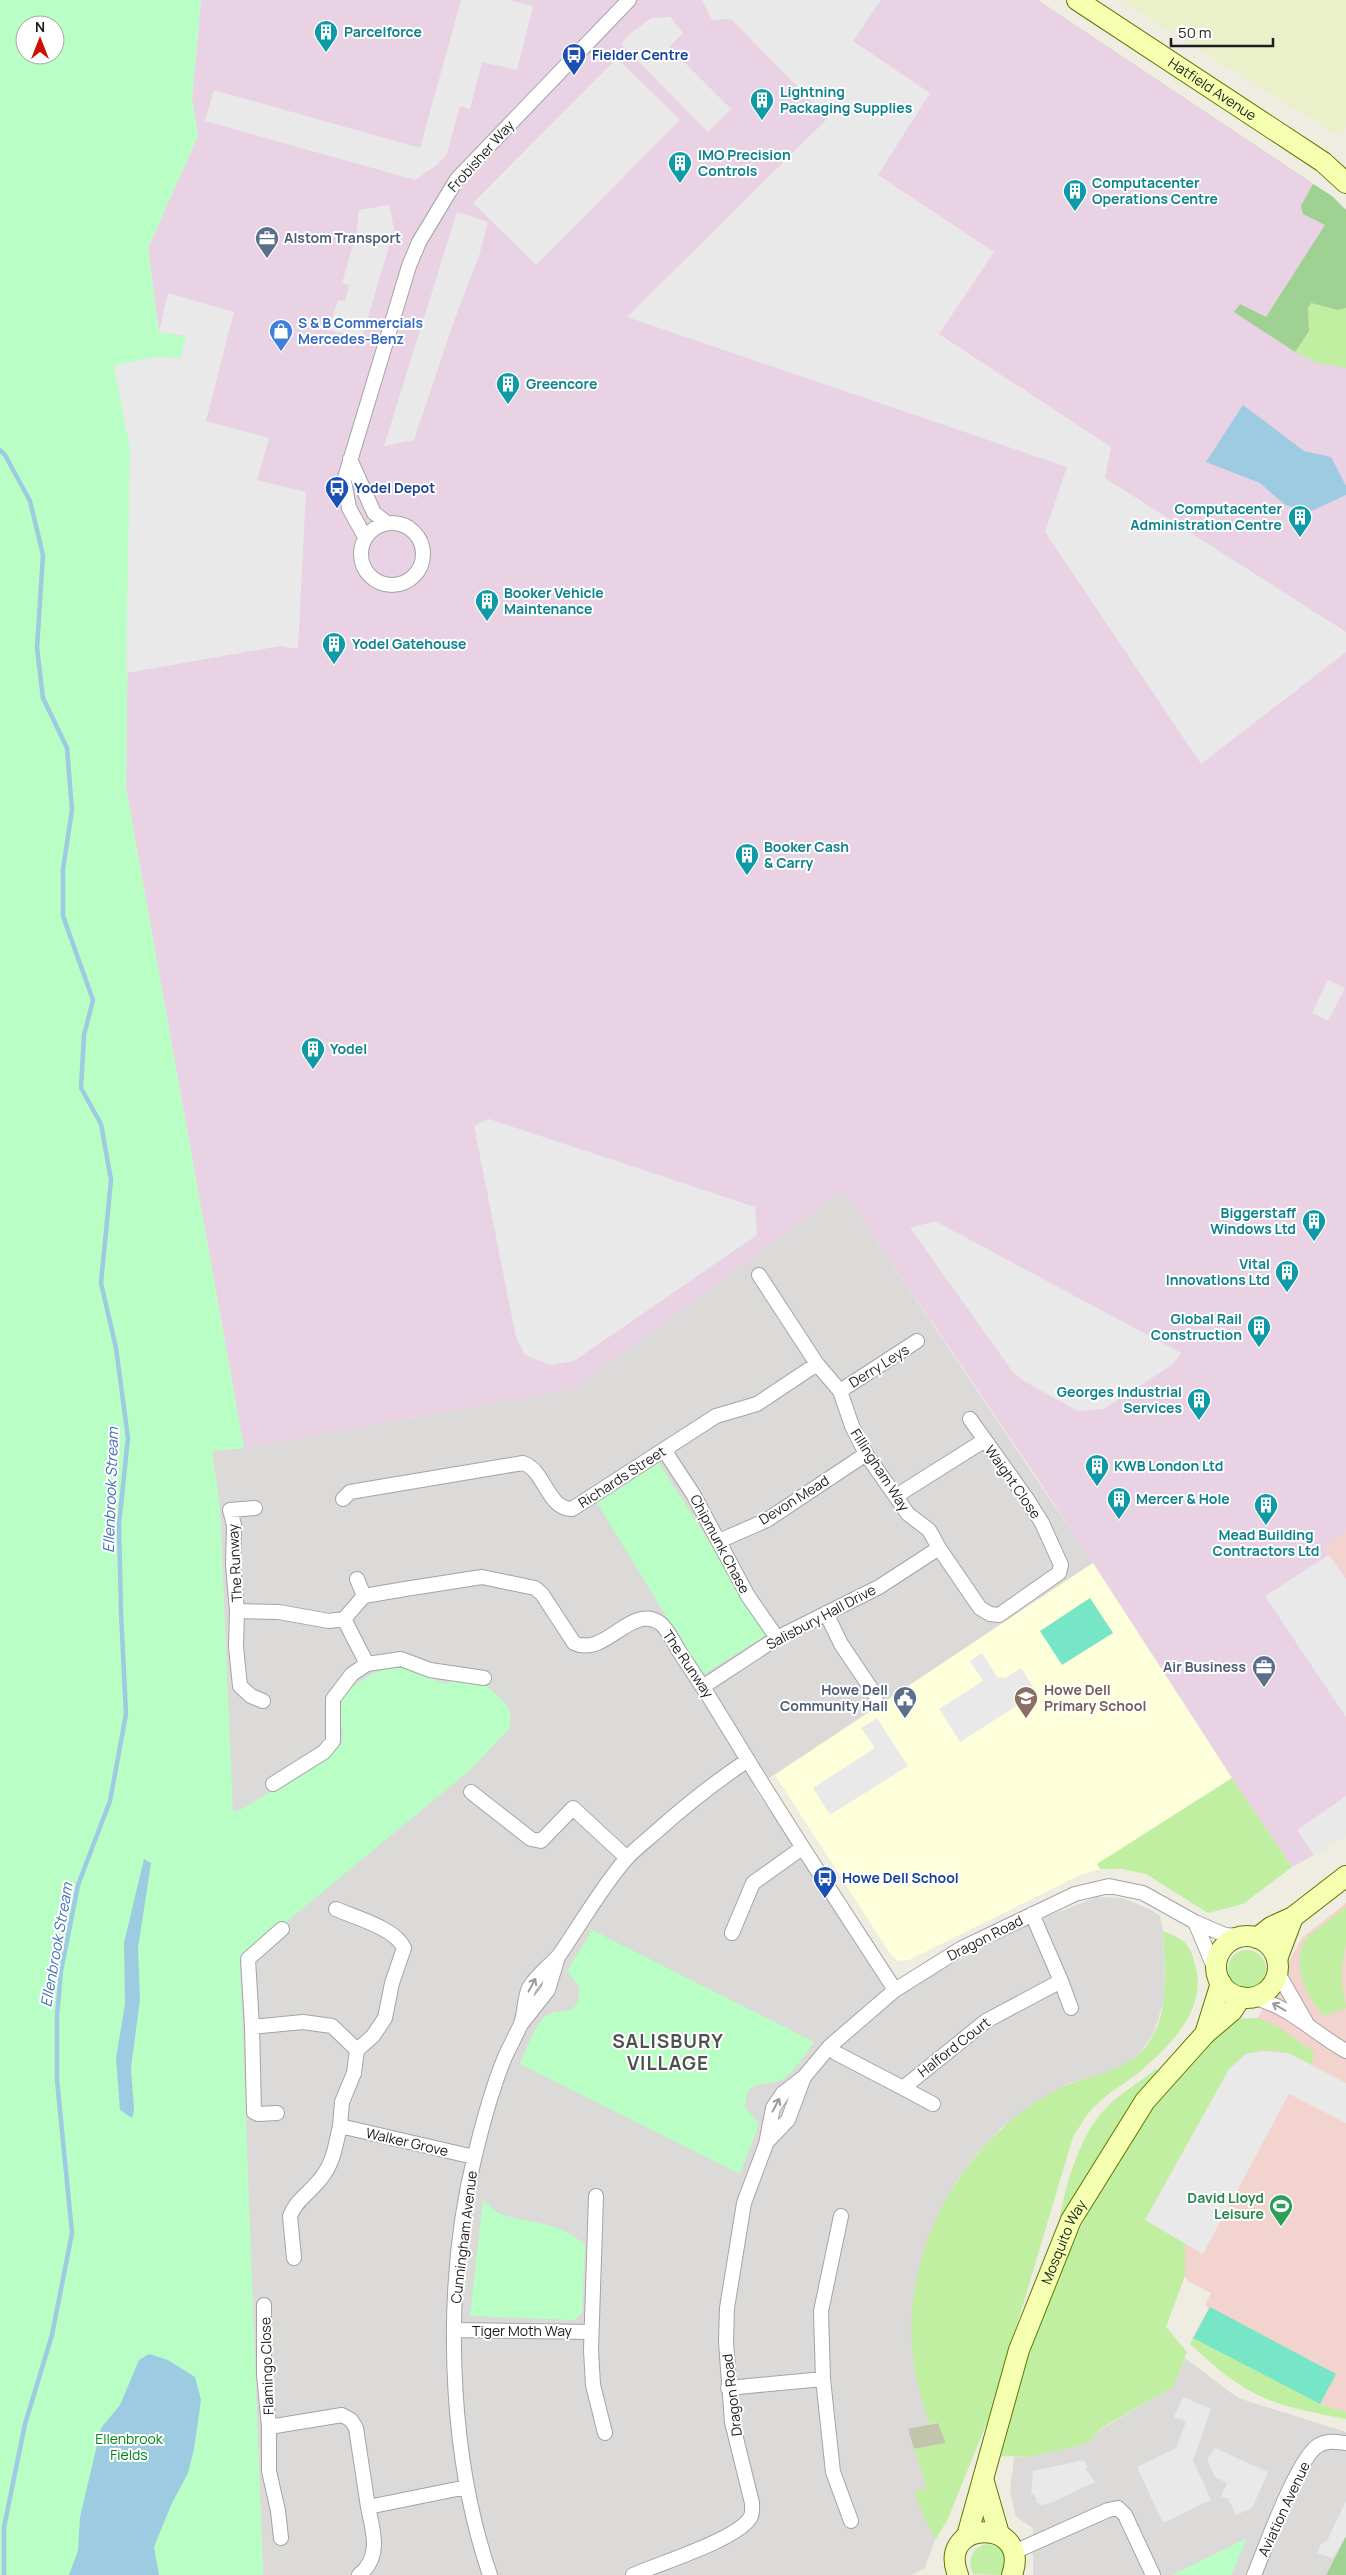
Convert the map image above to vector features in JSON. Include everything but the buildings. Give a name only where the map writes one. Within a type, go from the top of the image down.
[{"type":"street","name":"Frobisher Way","points":[[365,537],[349,508],[344,481],[408,266],[436,211],[457,178],[629,0]]},
{"type":"street","name":"Hatfield Avenue","points":[[1077,0],[1323,162],[1346,183]]},
{"type":"street","points":[[350,459],[374,513],[387,523]]},
{"type":"street","points":[[387,523],[398,523],[408,527],[422,543],[421,565],[408,581],[398,585],[387,585],[377,582],[368,575],[360,558],[361,544],[365,537],[374,527],[387,523]]},
{"type":"street","name":"Fillingham Way","points":[[759,1275],[817,1364],[840,1391],[852,1426],[866,1454],[908,1514],[929,1530],[980,1608],[990,1614],[999,1615],[1059,1573],[1061,1566],[1042,1523]]},
{"type":"street","name":"Derry Leys","points":[[840,1391],[917,1341]]},
{"type":"street","name":"Richards Street","points":[[343,1499],[350,1492],[523,1463],[530,1465],[536,1472],[553,1498],[562,1506],[572,1509],[716,1416],[757,1404],[817,1364]]},
{"type":"street","name":"Waight Close","points":[[970,1420],[1028,1499],[1042,1523]]},
{"type":"street","name":"Waight Close","points":[[896,1496],[985,1440]]},
{"type":"street","name":"Chipmunk Chase","points":[[664,1450],[693,1494],[748,1596],[777,1638]]},
{"type":"street","name":"Devon Mead","points":[[719,1541],[767,1520],[866,1454]]},
{"type":"street","name":"The Runway","points":[[255,1508],[230,1510],[234,1525],[233,1566],[237,1611],[236,1647],[240,1686],[251,1696],[264,1701]]},
{"type":"street","name":"Salisbury Hall Drive","points":[[704,1686],[777,1638],[879,1587],[939,1548]]},
{"type":"street","name":"The Runway","points":[[364,1596],[482,1577],[535,1588],[542,1594],[574,1643],[588,1647],[638,1620],[649,1618],[661,1624],[704,1686],[802,1848],[895,1990]]},
{"type":"street","points":[[358,1579],[364,1596],[344,1619],[367,1664]]},
{"type":"street","name":"The Runway","points":[[237,1611],[279,1612],[329,1621],[344,1619]]},
{"type":"street","points":[[826,1613],[841,1644],[876,1696]]},
{"type":"street","points":[[273,1784],[324,1752],[333,1741],[333,1699],[352,1674],[367,1664],[401,1659],[430,1670],[484,1678]]},
{"type":"street","name":"Cunningham Avenue","points":[[490,2575],[480,2546],[467,2487],[458,2418],[454,2330],[459,2254],[474,2157],[500,2071],[521,2023],[528,1991],[536,1977],[558,1956],[580,1921],[627,1858],[706,1788],[748,1760]]},
{"type":"street","points":[[471,1792],[531,1839],[542,1841],[572,1808],[627,1858]]},
{"type":"street","points":[[732,1932],[753,1882],[802,1848]]},
{"type":"street","points":[[1218,1978],[1216,1960],[1222,1948],[1231,1940],[1251,1937],[1293,1917],[1346,1876]]},
{"type":"street","name":"Dragon Road","points":[[633,2575],[728,2536],[742,2527],[752,2516],[752,2503],[732,2422],[726,2342],[731,2274],[744,2203],[766,2144],[773,2108],[783,2093],[804,2076],[830,2046],[895,1990],[962,1948],[1075,1894],[1110,1886],[1143,1893],[1194,1922],[1225,1935],[1251,1937]]},
{"type":"street","points":[[294,2258],[290,2216],[292,2209],[301,2202],[304,2194],[315,2186],[332,2160],[340,2126],[342,2102],[354,2073],[357,2050],[373,2036],[385,2018],[392,1983],[404,1948],[400,1939],[390,1932],[336,1909]]},
{"type":"street","points":[[1032,1914],[1071,2008]]},
{"type":"street","points":[[1246,1997],[1266,1990],[1277,1966],[1293,1917]]},
{"type":"street","points":[[1194,1922],[1218,1978],[1230,1992],[1269,2001],[1306,2022],[1328,2041],[1346,2051]]},
{"type":"street","points":[[277,2113],[258,2114],[254,2112],[248,1959],[282,1929]]},
{"type":"street","points":[[1251,1937],[1268,1945],[1306,2022]]},
{"type":"street","name":"Mosquito Way","points":[[1205,2034],[1218,1978]]},
{"type":"street","name":"Halford Court","points":[[903,2088],[986,2022],[1061,1981]]},
{"type":"street","name":"Mosquito Way","points":[[958,2575],[955,2566],[955,2556],[958,2546],[967,2536],[984,2482],[1019,2350],[1071,2220],[1145,2101],[1205,2034],[1246,1997]]},
{"type":"street","points":[[252,2027],[303,2022],[332,2026],[357,2050]]},
{"type":"street","name":"Halford Court","points":[[830,2046],[836,2053],[933,2104]]},
{"type":"street","name":"Walker Grove","points":[[340,2126],[474,2157]]},
{"type":"street","name":"Tiger Moth Way","points":[[596,2196],[591,2332],[593,2385],[604,2433]]},
{"type":"street","points":[[841,2216],[821,2310],[823,2379],[833,2472],[851,2521]]},
{"type":"street","name":"Flamingo Close","points":[[264,2305],[264,2374],[269,2426],[269,2471],[278,2511],[281,2538]]},
{"type":"street","name":"Tiger Moth Way","points":[[454,2330],[591,2332]]},
{"type":"street","points":[[728,2388],[823,2379]]},
{"type":"street","name":"Flamingo Close","points":[[269,2426],[342,2415],[351,2420],[356,2428],[374,2536],[374,2556],[359,2575]]},
{"type":"street","name":"Aviation Avenue","points":[[1254,2575],[1304,2460],[1319,2445],[1332,2441],[1346,2443]]},
{"type":"street","name":"Mosquito Way","points":[[984,2482],[998,2534]]},
{"type":"street","points":[[368,2507],[467,2487]]},
{"type":"street","points":[[1014,2552],[1108,2510],[1118,2508],[1125,2515],[1153,2575]]},
{"type":"street","points":[[967,2536],[982,2531],[998,2534],[1012,2546],[1016,2565],[1012,2575]]},
{"type":"shaded area","points":[[201,0],[1038,0],[1332,196],[1346,210],[1346,1532],[1324,1547],[1346,1579],[1346,1834],[1314,1855],[1292,1867],[1040,1482],[843,1191],[574,1389],[244,1448],[126,788],[130,448],[159,332],[148,248],[198,136],[192,98]]},
{"type":"shaded area","points":[[461,0],[509,0],[533,6],[517,70],[482,62],[470,109],[460,106],[447,154],[437,165],[415,180],[205,121],[214,90],[420,148]]},
{"type":"shaded area","points":[[702,0],[881,0],[853,41],[930,93],[878,175],[994,252],[939,334],[1111,447],[1105,478],[1346,632],[1346,652],[1201,764],[1045,532],[1067,467],[627,317],[828,118],[731,19],[712,20]]},
{"type":"shaded area","points":[[1120,0],[1346,0],[1346,125],[1339,136]]},
{"type":"shaded area","points":[[670,17],[683,33],[669,47],[731,109],[708,132],[621,44],[626,37],[651,18]]},
{"type":"shaded area","points":[[617,58],[680,120],[536,265],[473,203]]},
{"type":"shaded area","points":[[389,205],[394,229],[362,338],[329,330],[338,300],[345,301],[349,285],[342,283],[356,235],[359,210]]},
{"type":"shaded area","points":[[457,212],[488,222],[479,256],[454,321],[414,440],[384,446]]},
{"type":"shaded area","points":[[168,293],[234,312],[206,421],[269,438],[257,480],[306,492],[298,649],[281,646],[126,673],[130,448],[114,366],[154,357],[180,358],[186,336],[159,332]]},
{"type":"shaded area","points":[[1328,980],[1345,988],[1328,1021],[1312,1013]]},
{"type":"shaded area","points":[[489,1119],[755,1207],[757,1235],[574,1361],[551,1365],[525,1355],[516,1337],[474,1126]]},
{"type":"shaded area","points":[[843,1191],[1093,1563],[754,1788],[898,1993],[1025,1925],[1097,1897],[1123,1898],[1151,1910],[1160,1916],[1163,1931],[1165,1997],[1153,2035],[1134,2060],[1113,2071],[1070,2083],[1001,2128],[975,2156],[956,2182],[939,2215],[913,2308],[913,2358],[929,2425],[908,2430],[927,2487],[915,2493],[935,2540],[925,2568],[911,2575],[263,2575],[220,1511],[212,1451],[244,1448],[574,1389]]},
{"type":"shaded area","points":[[935,1221],[1181,1353],[1172,1365],[1104,1409],[1078,1411],[1022,1380],[1012,1371],[910,1228]]},
{"type":"shaded area","points":[[1346,1532],[1346,1579],[1324,1547]]},
{"type":"shaded area","points":[[1329,1555],[1346,1579],[1346,1717],[1265,1596]]},
{"type":"shaded area","name":"Howe Dell Primary School","points":[[1093,1563],[1232,1778],[1097,1864],[1100,1869],[1080,1875],[909,1960],[899,1961],[891,1955],[775,1775]]},
{"type":"shaded area","points":[[982,1653],[997,1677],[1005,1678],[1021,1668],[1037,1693],[960,1742],[939,1709],[983,1681],[970,1661]]},
{"type":"shaded area","points":[[877,1718],[908,1766],[830,1815],[813,1788],[875,1748],[861,1728]]},
{"type":"shaded area","points":[[1346,1796],[1346,1834],[1314,1855],[1297,1830]]},
{"type":"shaded area","points":[[1346,1903],[1346,2412],[1320,2404],[1193,2338],[1209,2308],[1205,2305],[1211,2293],[1188,2281],[1185,2276],[1185,2243],[1145,2220],[1302,1938]]},
{"type":"shaded area","points":[[1264,2051],[1288,2053],[1346,2083],[1346,2123],[1289,2094],[1203,2254],[1145,2220],[1229,2069],[1246,2054]]},
{"type":"shaded area","points":[[1185,2358],[1238,2398],[1346,2432],[1346,2536],[1326,2575],[1033,2575],[1033,2528],[1016,2517],[1010,2491],[1014,2457],[1029,2457],[1078,2446],[1090,2441],[1100,2430],[1174,2386]]},
{"type":"shaded area","points":[[1183,2397],[1211,2409],[1193,2460],[1211,2500],[1163,2523],[1137,2467],[1176,2448],[1186,2422],[1174,2417]]},
{"type":"shaded area","points":[[938,2423],[946,2443],[914,2449],[908,2429]]},
{"type":"shaded area","points":[[1215,2448],[1268,2472],[1252,2508],[1236,2515],[1228,2498],[1221,2497],[1227,2483],[1215,2477],[1207,2460]]},
{"type":"shaded area","points":[[1084,2460],[1088,2467],[1085,2468],[1095,2482],[1051,2503],[1041,2505],[1035,2501],[1037,2499],[1033,2494],[1031,2495],[1033,2471]]},
{"type":"shaded area","points":[[1346,2501],[1346,2536],[1333,2558],[1317,2553],[1321,2544],[1327,2541]]},
{"type":"green space","name":"Ellenbrook Fields","points":[[0,0],[201,0],[192,100],[198,136],[148,248],[159,332],[186,336],[180,358],[154,357],[114,366],[130,448],[126,788],[244,1448],[212,1451],[220,1511],[233,1812],[242,1809],[324,1758],[342,1744],[343,1729],[338,1726],[340,1696],[383,1669],[403,1667],[413,1669],[448,1684],[452,1680],[486,1685],[506,1704],[511,1716],[509,1729],[469,1771],[240,1960],[263,2575],[0,2575]]},
{"type":"green space","points":[[1313,184],[1332,196],[1346,210],[1346,308],[1338,310],[1311,303],[1308,308],[1309,331],[1295,352],[1234,312],[1240,304],[1266,317],[1325,225],[1303,214],[1301,206]]},
{"type":"green space","points":[[1311,303],[1338,310],[1346,308],[1346,368],[1318,363],[1295,352],[1309,331],[1308,308]]},
{"type":"green space","points":[[659,1463],[768,1634],[702,1675],[597,1503]]},
{"type":"green space","points":[[1090,1598],[1113,1633],[1062,1665],[1040,1631]]},
{"type":"green space","points":[[1232,1778],[1292,1867],[1243,1904],[1208,1913],[1146,1874],[1122,1869],[1100,1869],[1097,1864]]},
{"type":"green space","points":[[1346,1907],[1346,1942],[1341,1976],[1346,2008],[1324,2016],[1311,1999],[1302,1981],[1300,1971],[1301,1951],[1304,1940]]},
{"type":"green space","points":[[592,1930],[814,2042],[787,2076],[781,2080],[755,2086],[746,2097],[745,2107],[759,2124],[740,2174],[520,2064],[539,2023],[549,2014],[571,2010],[577,2004],[580,1988],[567,1971]]},
{"type":"green space","points":[[1163,1931],[1182,1940],[1192,1954],[1198,1983],[1191,2011],[1184,2024],[1165,2048],[1138,2073],[1101,2101],[1089,2113],[1073,2137],[990,2415],[947,2521],[935,2540],[914,2493],[927,2487],[914,2449],[946,2443],[938,2423],[929,2424],[917,2383],[913,2358],[912,2318],[917,2278],[928,2239],[944,2202],[966,2168],[992,2138],[1023,2111],[1057,2090],[1122,2066],[1144,2049],[1153,2036],[1162,2011],[1165,1984]]},
{"type":"green space","points":[[1247,1950],[1260,1956],[1266,1969],[1260,1982],[1247,1988],[1234,1982],[1228,1969],[1234,1956]]},
{"type":"green space","points":[[1257,2018],[1277,2026],[1314,2052],[1312,2065],[1289,2054],[1264,2050],[1247,2054],[1240,2059],[1229,2070],[1146,2220],[1185,2243],[1185,2276],[1166,2327],[1187,2352],[1174,2386],[1100,2429],[1090,2441],[1078,2446],[1029,2457],[1001,2456],[1023,2373],[1051,2292],[1068,2253],[1108,2177],[1155,2102],[1180,2072],[1233,2019]]},
{"type":"green space","points":[[1156,2069],[1158,2071],[1085,2184],[1057,2237],[1062,2205],[1072,2169],[1086,2136],[1105,2109]]},
{"type":"green space","points":[[483,2200],[501,2214],[555,2227],[575,2237],[585,2245],[582,2313],[575,2320],[470,2316]]},
{"type":"green space","points":[[1210,2307],[1336,2374],[1320,2404],[1193,2338]]},
{"type":"green space","points":[[1193,2338],[1320,2404],[1346,2412],[1346,2419],[1287,2406],[1254,2393],[1228,2377],[1190,2344]]},
{"type":"green space","points":[[1346,2536],[1346,2575],[1326,2575]]},
{"type":"green space","points":[[1247,2538],[1231,2575],[1172,2575]]},
{"type":"green space","points":[[985,2544],[997,2546],[1006,2555],[1003,2575],[973,2574],[970,2560],[973,2552]]},
{"type":"water","points":[[1243,405],[1304,451],[1331,457],[1346,486],[1346,495],[1307,513],[1284,504],[1260,483],[1206,462]]},
{"type":"water","points":[[144,1859],[151,1863],[138,1948],[140,2000],[131,2067],[134,2110],[132,2118],[120,2110],[116,2058],[125,2004],[124,1943]]},
{"type":"water","points":[[149,2354],[168,2360],[195,2377],[201,2400],[194,2449],[188,2473],[171,2505],[154,2547],[159,2575],[69,2575],[78,2551],[80,2517],[101,2428],[120,2405],[139,2360]]},
{"type":"waterway","name":"Ellenbrook Stream","points":[[0,450],[5,455],[30,501],[43,555],[37,648],[43,698],[67,748],[72,810],[63,869],[63,916],[93,1000],[84,1035],[81,1088],[101,1124],[111,1180],[101,1283],[116,1348],[128,1438],[119,1524],[126,1714],[110,1801],[78,1885],[61,1971],[57,2016],[57,2080],[72,2233],[52,2335],[25,2424],[4,2527],[4,2575]]},
{"type":"place","name":"Parcelforce","points":[[326,53]]},
{"type":"place","name":"Fielder Centre","points":[[574,76]]},
{"type":"place","name":"Lightning Packaging Supplies","points":[[762,121]]},
{"type":"place","name":"IMO Precision Controls","points":[[680,184]]},
{"type":"place","name":"Computacenter Operations Centre","points":[[1075,212]]},
{"type":"place","name":"Alstom Transport","points":[[267,259]]},
{"type":"place","name":"S & B Commercials Mercedes-Benz","points":[[281,352]]},
{"type":"place","name":"Greencore","points":[[508,405]]},
{"type":"place","name":"Yodel Depot","points":[[337,509]]},
{"type":"place","name":"Computacenter Administration Centre","points":[[1300,538]]},
{"type":"place","name":"Booker Vehicle Maintenance","points":[[487,622]]},
{"type":"place","name":"Yodel Gatehouse","points":[[334,665]]},
{"type":"place","name":"Booker Cash & Carry","points":[[747,876]]},
{"type":"place","name":"Yodel","points":[[313,1070]]},
{"type":"place","name":"Biggerstaff Windows Ltd","points":[[1314,1242]]},
{"type":"place","name":"Vital Innovations Ltd","points":[[1287,1293]]},
{"type":"place","name":"Global Rail Construction","points":[[1259,1348]]},
{"type":"place","name":"Georges Industrial Services","points":[[1199,1421]]},
{"type":"place","name":"KWB London Ltd","points":[[1097,1487]]},
{"type":"place","name":"Mercer & Hole","points":[[1119,1520]]},
{"type":"place","name":"Mead Building Contractors Ltd","points":[[1266,1526]]},
{"type":"place","name":"Air Business","points":[[1264,1688]]},
{"type":"place","name":"Howe Dell Community Hall","points":[[905,1719]]},
{"type":"place","name":"Howe Dell Primary School","points":[[1026,1719]]},
{"type":"place","name":"Howe Dell School","points":[[825,1899]]},
{"type":"place","name":"David Lloyd Leisure","points":[[1281,2227]]},
{"type":"district","name":"SALISBURY VILLAGE","points":[[668,2052]]}]
